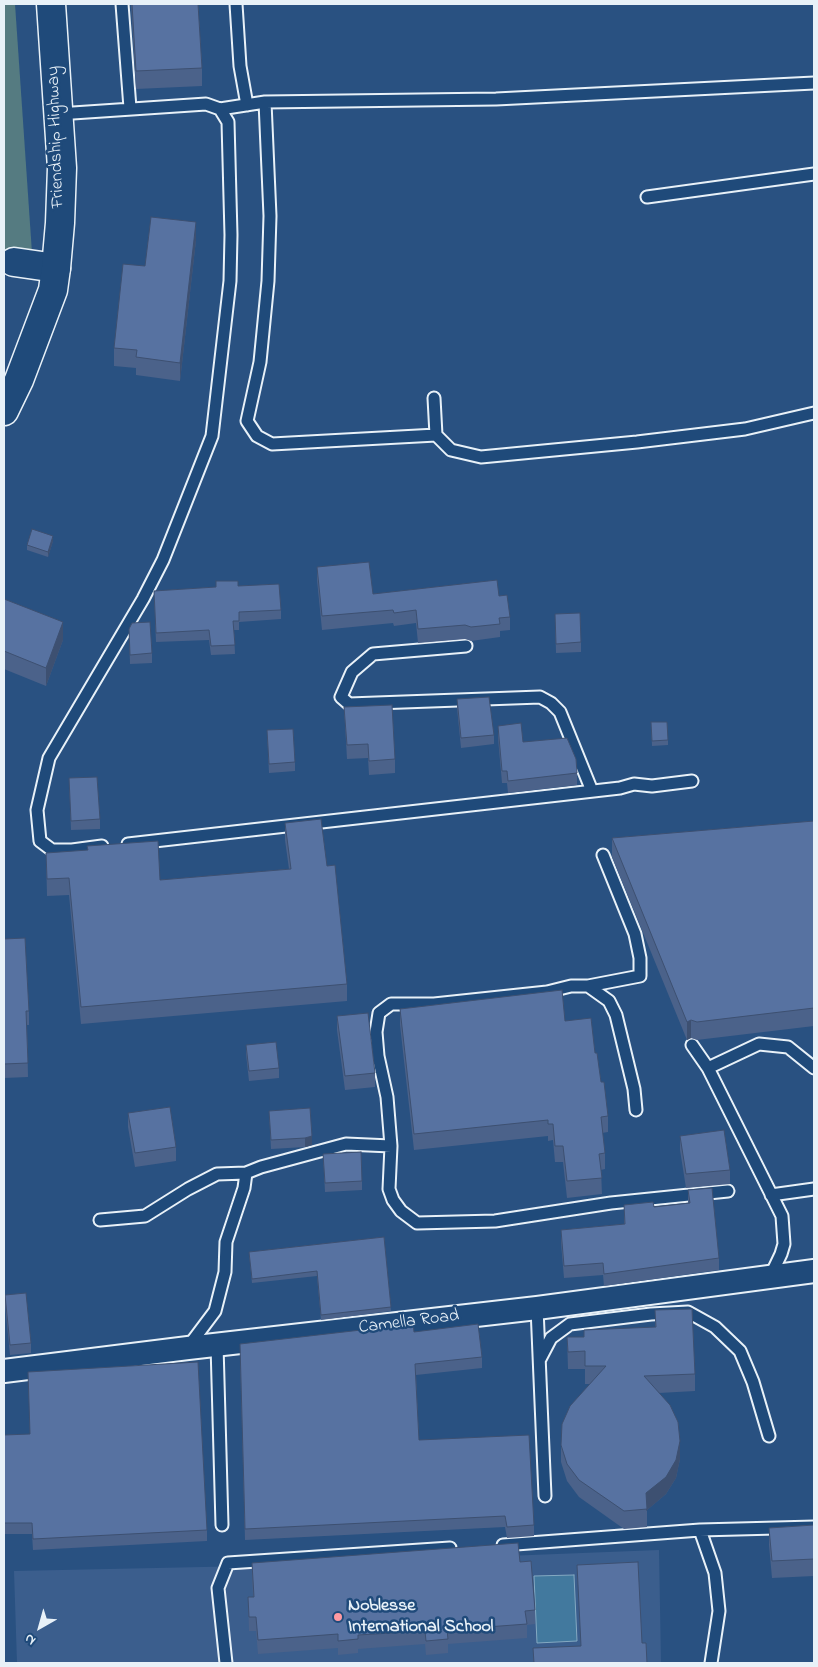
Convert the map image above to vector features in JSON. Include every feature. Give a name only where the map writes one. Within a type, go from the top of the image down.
[{"type":"main road","name":"Friendship Highway","points":[[4,411],[19,380],[53,290],[56,268],[62,168],[51,4]]},
{"type":"main road","points":[[9,262],[56,268]]},
{"type":"street","name":"Camella Road","points":[[4,1371],[537,1308],[814,1271]]},
{"type":"lane","points":[[122,4],[130,108]]},
{"type":"lane","points":[[236,4],[240,66],[247,105]]},
{"type":"lane","points":[[58,114],[206,104],[220,109],[265,102],[496,100],[814,83]]},
{"type":"lane","points":[[265,102],[270,216],[268,281],[260,362],[247,421],[257,436],[272,444],[436,435]]},
{"type":"lane","points":[[220,109],[228,122],[231,235],[230,281],[212,436],[163,560],[143,599],[49,758],[38,810],[40,841],[52,850],[72,850],[620,788],[634,784],[652,786],[692,781]]},
{"type":"lane","points":[[647,197],[814,174]]},
{"type":"lane","points":[[434,398],[436,435],[451,450],[481,457],[637,442],[745,429],[814,413]]},
{"type":"lane","points":[[466,646],[373,654],[352,672],[341,698],[349,704],[540,697],[551,703],[560,712],[592,790]]},
{"type":"lane","points":[[603,855],[636,934],[640,958],[640,976],[588,986],[571,986],[547,992],[434,1004],[391,1004],[379,1013],[376,1032],[378,1056],[387,1097],[391,1146],[389,1189],[393,1200],[401,1211],[417,1223],[495,1221],[611,1203],[728,1191]]},
{"type":"lane","points":[[588,986],[609,1001],[616,1015],[634,1089],[636,1110]]},
{"type":"lane","points":[[708,1068],[759,1044],[788,1046],[814,1068]]},
{"type":"lane","points":[[692,1045],[708,1068],[782,1216],[784,1244],[770,1277]]},
{"type":"lane","points":[[100,1220],[145,1216],[188,1189],[217,1174],[246,1173],[261,1167],[346,1144],[391,1146]]},
{"type":"lane","points":[[188,1348],[215,1311],[225,1272],[226,1242],[244,1188],[246,1173]]},
{"type":"lane","points":[[771,1195],[814,1188]]},
{"type":"lane","points":[[537,1308],[545,1496]]},
{"type":"lane","points":[[540,1359],[551,1338],[570,1324],[650,1314],[688,1312],[715,1327],[740,1351],[753,1382],[769,1436]]},
{"type":"lane","points":[[217,1346],[222,1525]]},
{"type":"lane","points":[[492,1546],[700,1530],[814,1527]]},
{"type":"lane","points":[[700,1530],[715,1573],[719,1611],[711,1663]]},
{"type":"lane","points":[[226,1663],[218,1588],[228,1562],[463,1548]]},
{"type":"shaded area","name":"Noblesse International School","points":[[659,1550],[661,1663],[17,1663],[14,1571],[250,1566]]},
{"type":"shaded area","points":[[574,1575],[577,1641],[537,1643],[534,1576]]},
{"type":"green space","points":[[4,4],[15,4],[32,253],[4,250]]},
{"type":"building","points":[[132,4],[198,4],[202,68],[136,71]]},
{"type":"building","points":[[151,217],[196,222],[180,363],[136,357],[137,350],[114,348],[123,264],[145,266]]},
{"type":"building","points":[[32,529],[53,536],[48,552],[27,545]]},
{"type":"building","points":[[369,562],[373,594],[497,580],[499,596],[507,595],[510,617],[499,618],[500,624],[418,629],[416,610],[394,613],[393,610],[322,616],[317,567]]},
{"type":"building","points":[[216,581],[238,581],[238,586],[279,584],[281,610],[239,612],[239,621],[233,621],[235,645],[211,646],[209,630],[156,633],[154,591],[216,587]]},
{"type":"building","points":[[4,599],[63,622],[46,668],[4,651]]},
{"type":"building","points":[[580,613],[581,642],[556,644],[555,614]]},
{"type":"building","points":[[150,622],[152,653],[130,655],[129,629],[132,623]]},
{"type":"building","points":[[489,697],[494,735],[461,738],[457,699]]},
{"type":"building","points":[[392,705],[395,759],[369,761],[368,744],[347,745],[344,707]]},
{"type":"building","points":[[651,722],[667,722],[668,740],[652,741]]},
{"type":"building","points":[[521,723],[523,742],[567,738],[576,759],[577,773],[508,781],[507,771],[502,771],[498,726]]},
{"type":"building","points":[[293,729],[295,762],[269,764],[267,730]]},
{"type":"building","points":[[97,777],[100,819],[71,821],[69,778]]},
{"type":"building","points":[[321,819],[327,866],[335,865],[347,984],[81,1007],[69,878],[47,879],[46,853],[88,850],[87,846],[158,841],[160,880],[291,869],[285,823]]},
{"type":"building","points":[[814,821],[814,1008],[697,1022],[691,1020],[687,1022],[612,838]]},
{"type":"building","points":[[25,938],[29,1011],[26,1011],[28,1063],[4,1064],[4,939]]},
{"type":"building","points":[[562,990],[565,1021],[591,1018],[595,1053],[597,1053],[601,1082],[604,1082],[608,1116],[601,1117],[605,1153],[599,1154],[602,1178],[567,1181],[563,1146],[555,1146],[553,1124],[548,1124],[548,1120],[414,1134],[400,1009]]},
{"type":"building","points":[[368,1013],[375,1073],[345,1076],[337,1016]]},
{"type":"building","points":[[276,1042],[279,1068],[249,1071],[246,1045]]},
{"type":"building","points":[[170,1107],[176,1147],[135,1153],[128,1113]]},
{"type":"building","points":[[310,1108],[312,1136],[271,1140],[269,1111]]},
{"type":"building","points":[[724,1130],[730,1170],[686,1174],[680,1136]]},
{"type":"building","points":[[361,1152],[362,1181],[325,1183],[323,1154]]},
{"type":"building","points":[[712,1188],[719,1258],[604,1274],[603,1263],[564,1266],[561,1230],[625,1224],[624,1205],[653,1202],[654,1207],[690,1203],[688,1190]]},
{"type":"building","points":[[384,1237],[391,1307],[321,1315],[317,1271],[252,1279],[249,1252]]},
{"type":"building","points":[[26,1293],[31,1343],[10,1345],[5,1295]]},
{"type":"building","points":[[692,1309],[695,1374],[644,1376],[670,1405],[678,1422],[680,1441],[676,1460],[666,1477],[646,1493],[647,1509],[624,1511],[579,1480],[567,1464],[561,1445],[562,1424],[570,1406],[606,1366],[585,1366],[585,1351],[568,1352],[567,1337],[584,1337],[584,1330],[656,1327],[655,1310]]},
{"type":"building","points":[[413,1324],[414,1332],[478,1324],[482,1357],[415,1364],[419,1440],[529,1435],[534,1525],[507,1527],[505,1516],[245,1529],[240,1344]]},
{"type":"building","points":[[198,1362],[207,1530],[33,1539],[32,1523],[4,1523],[4,1435],[30,1434],[28,1372]]},
{"type":"building","points":[[814,1525],[814,1559],[772,1561],[769,1528]]},
{"type":"building","points":[[518,1543],[520,1562],[531,1561],[535,1610],[525,1611],[527,1624],[447,1630],[448,1639],[426,1641],[425,1631],[358,1635],[358,1639],[338,1641],[338,1634],[258,1640],[256,1617],[249,1617],[248,1597],[254,1597],[252,1563]]},
{"type":"building","points":[[638,1562],[642,1643],[646,1643],[647,1663],[534,1663],[533,1648],[581,1646],[577,1565]]},
{"type":"place","name":"Noblesse International School","points":[[338,1617]]}]
